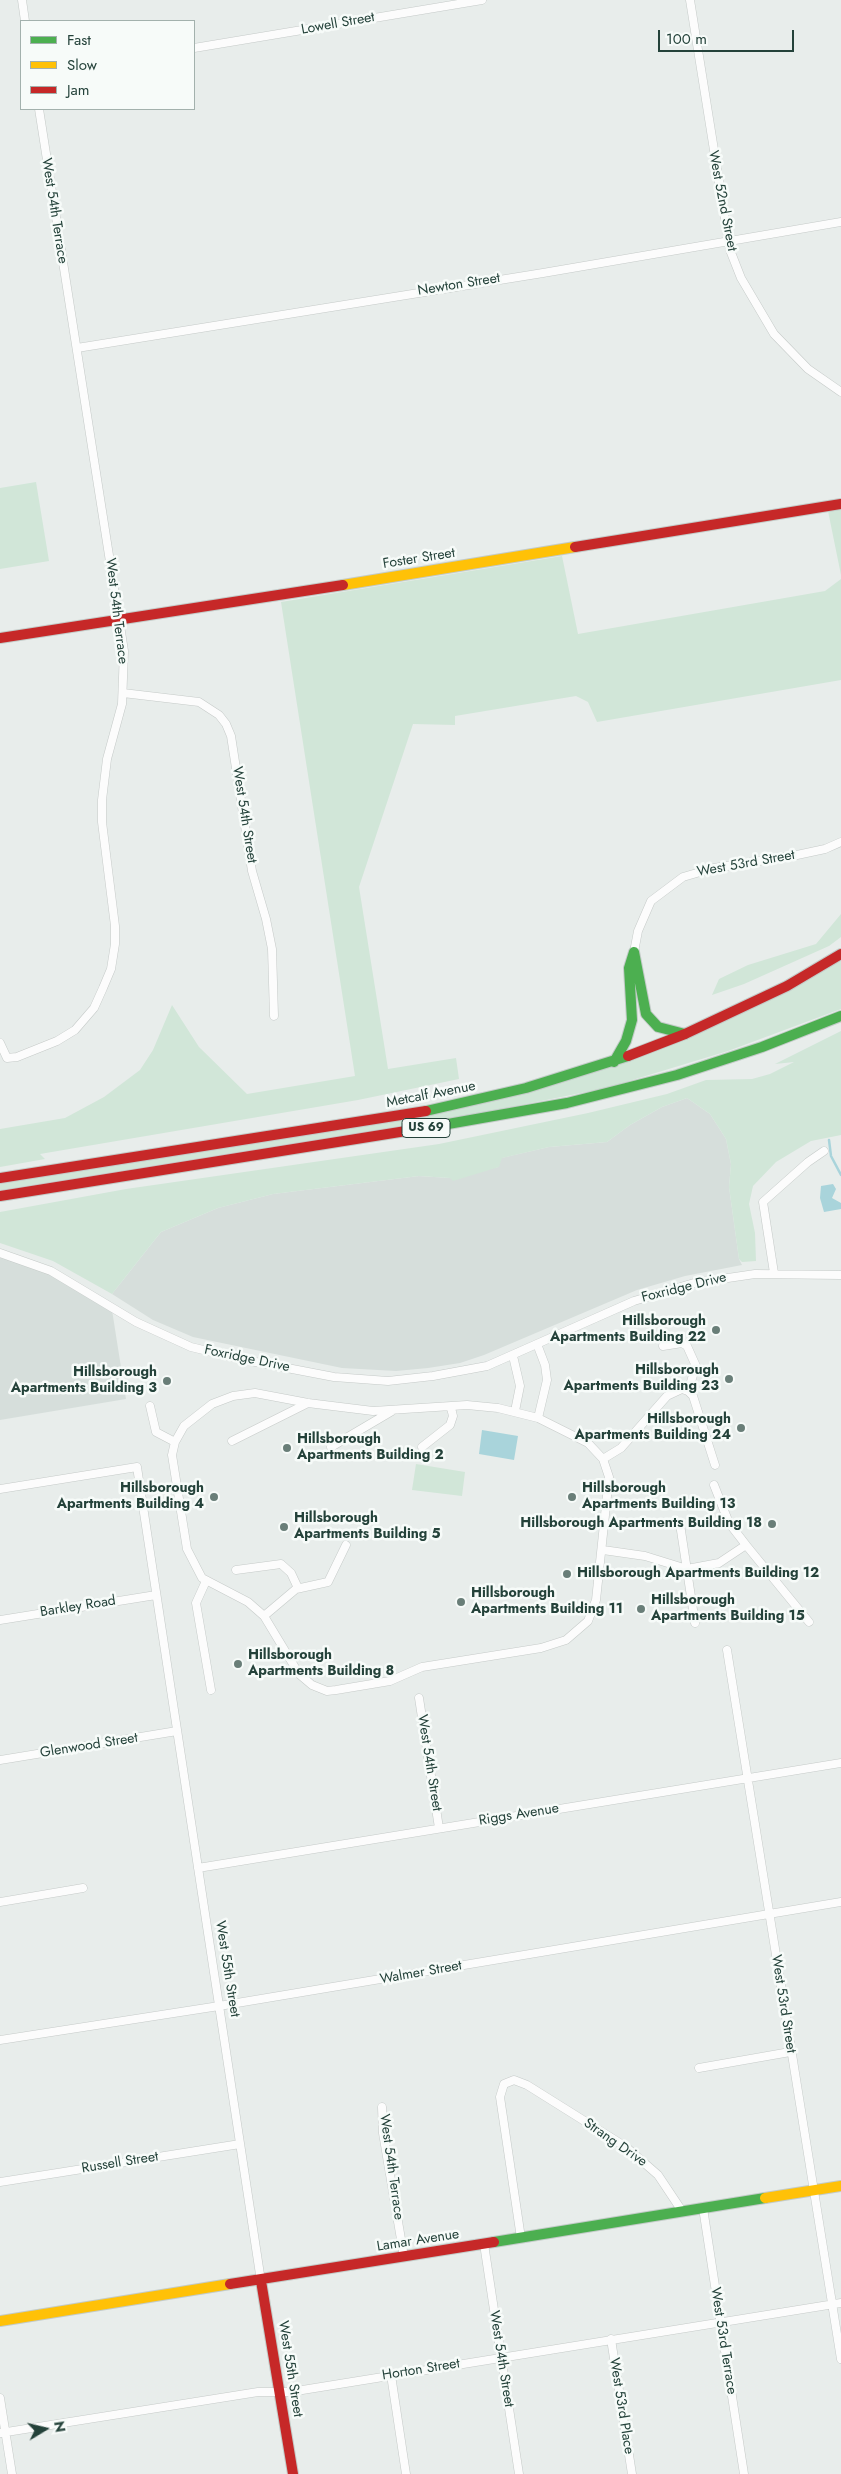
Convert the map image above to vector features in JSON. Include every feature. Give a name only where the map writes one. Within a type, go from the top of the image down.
[{"type":"main road","name":"Foster Street","points":[[0,638],[119,618],[351,584],[738,519],[841,504]]},
{"type":"main road","points":[[634,952],[646,1014],[658,1027],[685,1034]]},
{"type":"main road","points":[[614,1062],[626,1041],[632,1020],[629,968],[634,952]]},
{"type":"main road","name":"Metcalf Avenue","points":[[0,1178],[425,1111],[526,1088],[614,1062],[685,1034],[763,998],[841,954]]},
{"type":"main road","name":"US 69","points":[[0,1196],[497,1117],[567,1103],[702,1067],[762,1047],[841,1016]]},
{"type":"main road","name":"Lamar Avenue","points":[[0,2321],[261,2281],[841,2186]]},
{"type":"main road","name":"West 55th Street","points":[[261,2281],[293,2474]]},
{"type":"street","points":[[22,0],[25,20]]},
{"type":"street","name":"Lowell Street","points":[[195,48],[482,0]]},
{"type":"street","name":"West 52nd Street","points":[[690,0],[728,241],[741,278],[774,334],[808,369],[841,392]]},
{"type":"street","name":"West 54th Terrace","points":[[0,1043],[7,1058],[17,1057],[58,1041],[75,1030],[94,1008],[111,969],[116,926],[102,822],[102,800],[104,776],[123,693],[124,651],[39,110]]},
{"type":"street","name":"Newton Street","points":[[77,348],[841,222]]},
{"type":"street","name":"West 54th Street","points":[[123,693],[199,702],[219,715],[226,724],[231,736],[252,871],[272,948],[274,1016]]},
{"type":"street","name":"West 53rd Street","points":[[634,952],[638,931],[651,902],[661,892],[683,877],[714,868],[806,853],[841,842]]},
{"type":"street","points":[[774,1273],[763,1202],[824,1150]]},
{"type":"street","name":"Foxridge Drive","points":[[0,1253],[51,1271],[136,1322],[175,1341],[211,1353],[334,1377],[388,1381],[472,1370],[512,1356],[634,1301],[665,1290],[732,1276],[774,1273],[841,1275]]},
{"type":"street","points":[[663,1346],[682,1343],[687,1346],[696,1366],[688,1390]]},
{"type":"street","points":[[537,1344],[545,1365],[547,1380],[538,1418]]},
{"type":"street","points":[[512,1356],[520,1386],[516,1411]]},
{"type":"street","points":[[603,1459],[621,1448],[667,1396],[679,1389],[688,1390],[692,1396],[715,1465]]},
{"type":"street","points":[[260,1394],[308,1403],[392,1411],[491,1407],[516,1411],[538,1418],[588,1443],[603,1459],[609,1477],[594,1608],[584,1625],[571,1637],[558,1644],[418,1668],[390,1681],[333,1691],[315,1687],[299,1674],[264,1616],[248,1602],[206,1581],[198,1572],[186,1549],[172,1455],[175,1442],[184,1426],[212,1404],[233,1396],[260,1394]]},
{"type":"street","points":[[232,1441],[308,1403]]},
{"type":"street","points":[[150,1406],[156,1432],[175,1442]]},
{"type":"street","points":[[422,1447],[450,1425],[453,1416],[451,1408]]},
{"type":"street","points":[[331,1447],[392,1411]]},
{"type":"street","name":"West 55th Street","points":[[0,1489],[137,1467],[261,2281]]},
{"type":"street","points":[[714,1484],[729,1523],[808,1622]]},
{"type":"street","points":[[680,1524],[695,1623]]},
{"type":"street","points":[[264,1616],[298,1588],[328,1582],[346,1545]]},
{"type":"street","points":[[602,1550],[645,1556],[687,1569],[719,1563],[746,1545]]},
{"type":"street","points":[[236,1570],[281,1564],[292,1573],[298,1588]]},
{"type":"street","points":[[206,1581],[196,1600],[211,1690]]},
{"type":"street","name":"Barkley Road","points":[[0,1620],[156,1595]]},
{"type":"street","name":"West 53rd Street","points":[[727,1650],[813,2191],[837,2303],[841,2359]]},
{"type":"street","name":"West 54th Street","points":[[419,1698],[439,1828]]},
{"type":"street","name":"Glenwood Street","points":[[0,1760],[177,1731]]},
{"type":"street","name":"Riggs Avenue","points":[[198,1868],[841,1763]]},
{"type":"street","points":[[0,1902],[83,1888]]},
{"type":"street","name":"Walmer Street","points":[[0,2040],[219,2006],[841,1902]]},
{"type":"street","points":[[699,2068],[790,2052]]},
{"type":"street","name":"Strang Drive","points":[[520,2238],[500,2099],[501,2089],[506,2082],[517,2080],[634,2153],[658,2175],[682,2211]]},
{"type":"street","name":"West 54th Terrace","points":[[382,2107],[383,2133],[404,2257]]},
{"type":"street","name":"Russell Street","points":[[0,2182],[240,2144]]},
{"type":"street","name":"West 53rd Terrace","points":[[703,2208],[744,2474]]},
{"type":"street","name":"West 54th Street","points":[[484,2244],[519,2474]]},
{"type":"street","name":"Horton Street","points":[[3,2433],[258,2392],[290,2392],[837,2303]]},
{"type":"street","name":"West 53rd Place","points":[[611,2339],[632,2474]]},
{"type":"street","points":[[390,2375],[406,2474]]},
{"type":"street","points":[[0,2398],[3,2433],[12,2474]]},
{"type":"shaded area","points":[[687,1098],[710,1114],[726,1139],[731,1164],[729,1187],[739,1259],[742,1265],[685,1276],[637,1290],[484,1355],[460,1363],[396,1371],[342,1368],[193,1337],[153,1320],[112,1294],[161,1232],[218,1208],[273,1194],[419,1176],[450,1178],[498,1167],[501,1158],[549,1147],[607,1142],[630,1125],[662,1107]]},
{"type":"shaded area","points":[[0,1255],[45,1271],[112,1310],[126,1399],[0,1420]]},
{"type":"green space","points":[[36,482],[49,561],[0,569],[0,488]]},
{"type":"green space","points":[[841,509],[841,575],[828,511]]},
{"type":"green space","points":[[562,556],[578,634],[825,591],[841,579],[841,680],[597,722],[588,702],[576,696],[455,716],[455,725],[413,724],[359,887],[388,1069],[456,1058],[459,1079],[358,1100],[40,1154],[45,1159],[0,1167],[0,1129],[65,1118],[104,1097],[140,1070],[153,1050],[172,1005],[199,1047],[247,1094],[355,1076],[281,602]]},
{"type":"green space","points":[[841,914],[841,937],[829,946],[744,984],[712,995],[719,979],[748,965],[816,944]]},
{"type":"green space","points":[[841,961],[841,1009],[728,1051],[606,1088],[486,1112],[0,1190],[0,1184],[538,1090]]},
{"type":"green space","points":[[841,1031],[841,1135],[811,1141],[776,1162],[753,1186],[749,1204],[755,1233],[756,1261],[742,1262],[739,1259],[729,1187],[731,1164],[726,1139],[710,1114],[687,1098],[662,1107],[630,1125],[607,1142],[549,1147],[502,1158],[499,1167],[453,1181],[450,1178],[419,1176],[273,1194],[218,1208],[161,1232],[112,1294],[53,1261],[0,1243],[0,1212],[126,1189],[439,1144],[588,1113],[667,1094],[706,1080],[752,1079],[770,1074],[794,1062],[775,1064]]},
{"type":"green space","points":[[416,1464],[465,1472],[462,1496],[412,1490]]},
{"type":"water","points":[[833,1184],[836,1189],[832,1198],[841,1203],[841,1209],[824,1212],[820,1198],[821,1186]]},
{"type":"water","points":[[482,1430],[518,1436],[514,1460],[479,1454]]},
{"type":"waterway","points":[[829,1140],[831,1156],[841,1175]]},
{"type":"traffic: fast","points":[[634,952],[646,1014],[658,1027],[685,1034]]},
{"type":"traffic: fast","points":[[614,1062],[626,1041],[632,1020],[629,968],[634,952]]},
{"type":"traffic: fast","points":[[431,1127],[567,1103],[677,1075],[762,1047],[841,1016]]},
{"type":"traffic: fast","points":[[426,1111],[526,1088],[628,1056]]},
{"type":"traffic: fast","points":[[494,2242],[765,2198]]},
{"type":"traffic: slow","points":[[343,585],[575,547]]},
{"type":"traffic: slow","points":[[765,2198],[841,2186]]},
{"type":"traffic: slow","points":[[0,2321],[230,2284]]},
{"type":"traffic: jam","points":[[575,547],[841,504]]},
{"type":"traffic: jam","points":[[0,638],[343,585]]},
{"type":"traffic: jam","points":[[628,1056],[685,1034],[787,986],[841,954]]},
{"type":"traffic: jam","points":[[0,1178],[426,1111]]},
{"type":"traffic: jam","points":[[0,1196],[431,1127]]},
{"type":"traffic: jam","points":[[230,2284],[494,2242]]},
{"type":"traffic: jam","points":[[261,2281],[293,2474]]},
{"type":"place","name":"Hillsborough Apartments Building 22","points":[[716,1330]]},
{"type":"place","name":"Hillsborough Apartments Building 23","points":[[729,1379]]},
{"type":"place","name":"Hillsborough Apartments Building 3","points":[[167,1381]]},
{"type":"place","name":"Hillsborough Apartments Building 24","points":[[741,1428]]},
{"type":"place","name":"Hillsborough Apartments Building 2","points":[[287,1448]]},
{"type":"place","name":"Hillsborough Apartments Building 4","points":[[214,1497]]},
{"type":"place","name":"Hillsborough Apartments Building 13","points":[[572,1497]]},
{"type":"place","name":"Hillsborough Apartments Building 18","points":[[772,1524]]},
{"type":"place","name":"Hillsborough Apartments Building 5","points":[[284,1527]]},
{"type":"place","name":"Hillsborough Apartments Building 12","points":[[567,1574]]},
{"type":"place","name":"Hillsborough Apartments Building 11","points":[[461,1602]]},
{"type":"place","name":"Hillsborough Apartments Building 15","points":[[641,1609]]},
{"type":"place","name":"Hillsborough Apartments Building 8","points":[[238,1664]]}]
